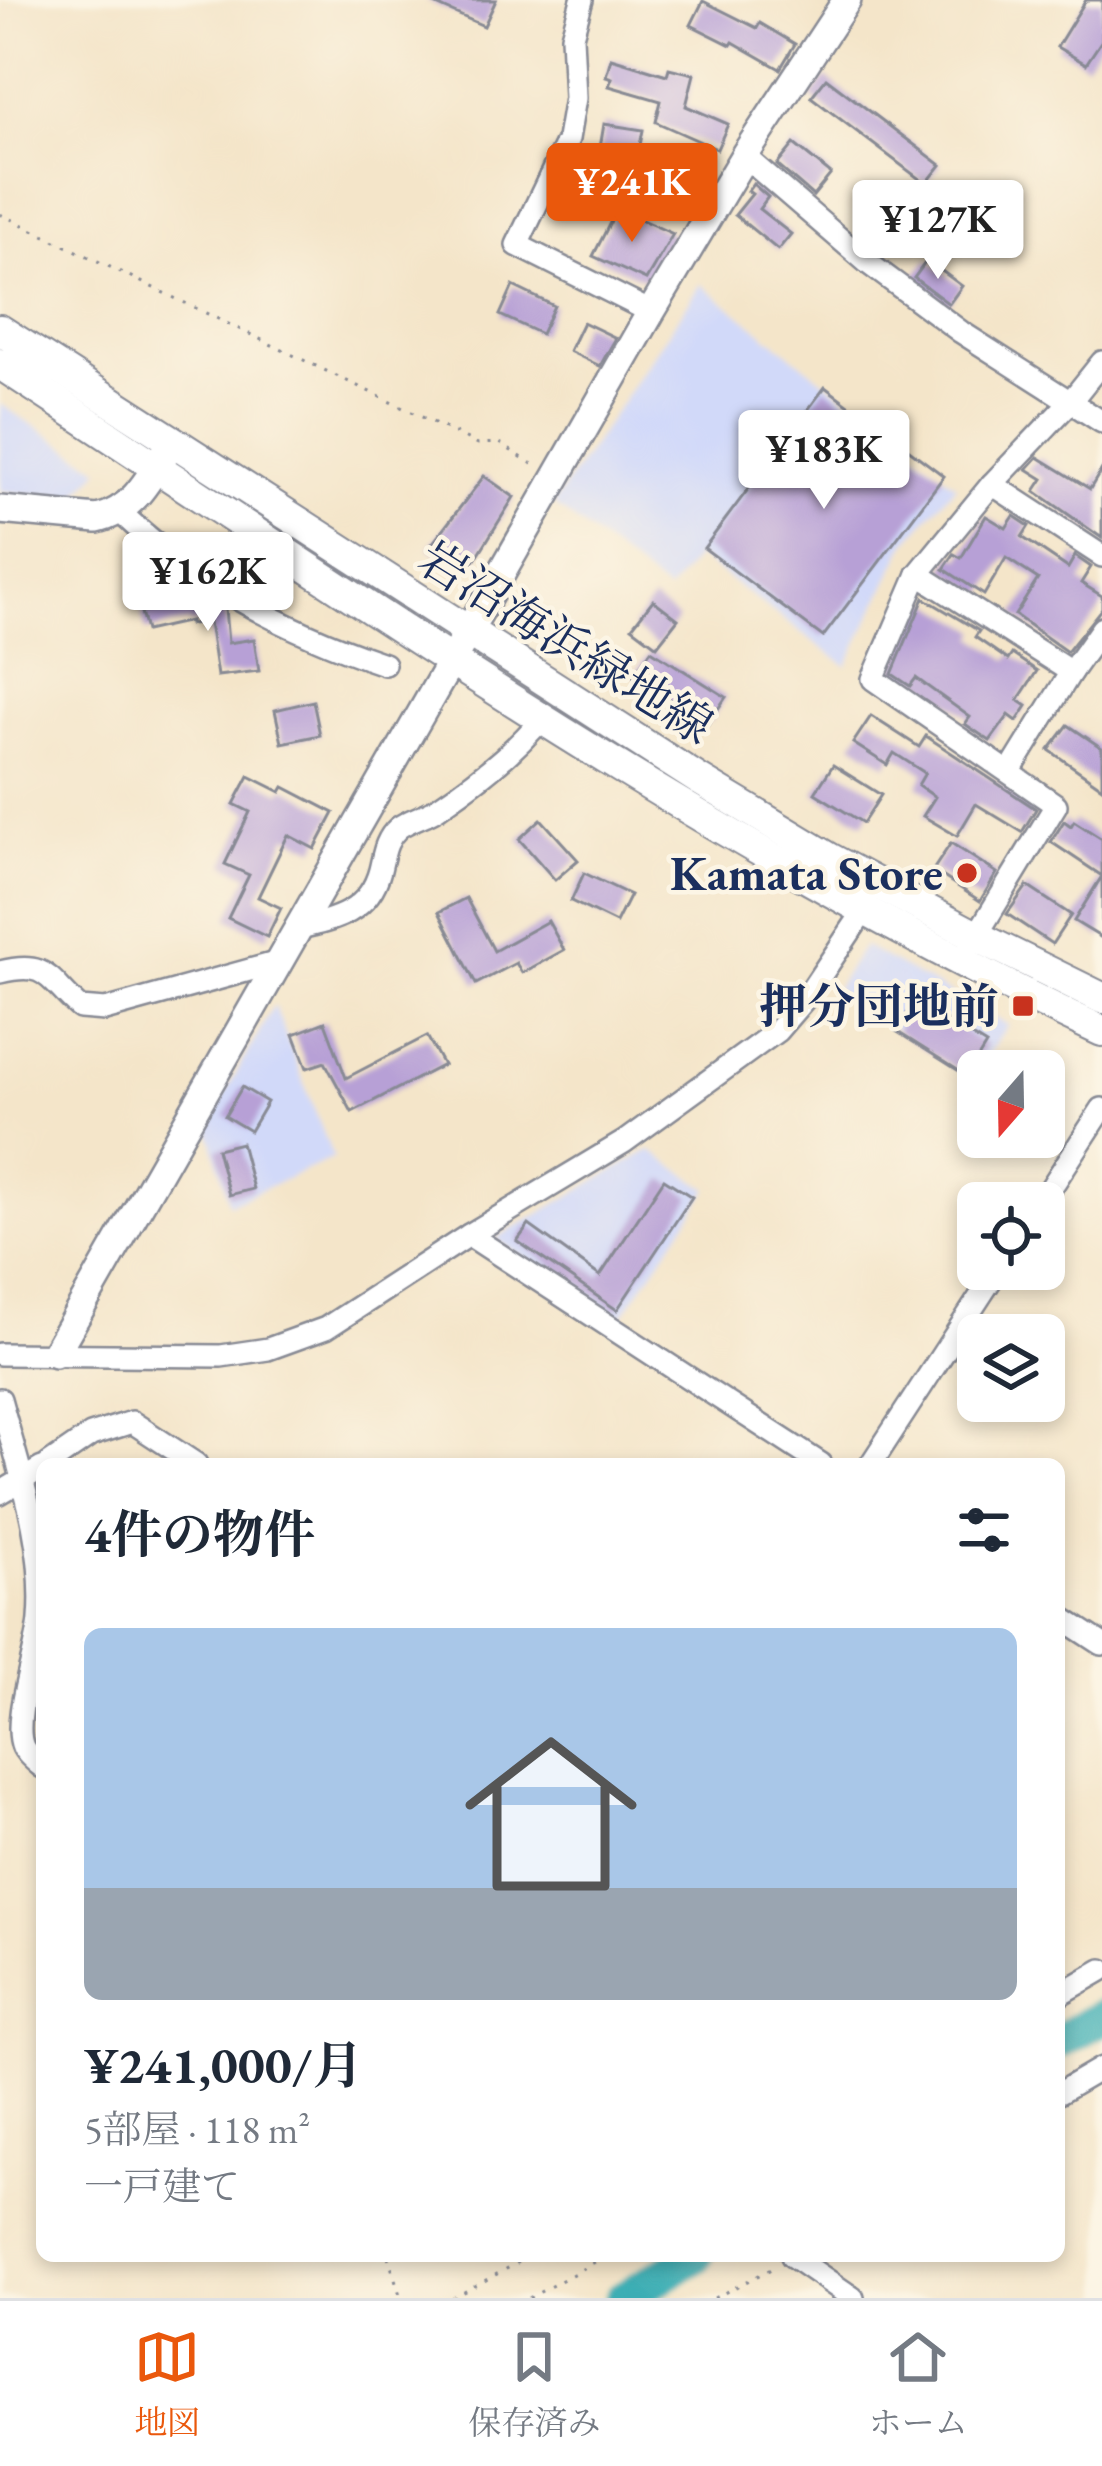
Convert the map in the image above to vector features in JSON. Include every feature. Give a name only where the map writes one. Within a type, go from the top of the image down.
[{"type":"main road","name":"岩沼海浜緑地線","points":[[0,330],[164,455],[452,658],[670,796],[866,908],[1102,998]]},
{"type":"main road","name":"岩沼海浜緑地線","points":[[0,364],[468,630],[1102,1030]]},
{"type":"street","points":[[581,0],[572,36],[575,98],[568,139],[518,245],[651,312]]},
{"type":"street","points":[[55,1353],[651,312],[836,3]]},
{"type":"street","points":[[744,157],[868,263],[961,332],[1102,422]]},
{"type":"street","points":[[968,949],[1057,805],[873,679],[918,574],[1102,362]]},
{"type":"street","points":[[0,510],[97,519],[121,512],[164,455]]},
{"type":"street","points":[[992,484],[1102,556]]},
{"type":"street","points":[[121,512],[256,613],[384,664]]},
{"type":"street","points":[[918,574],[1071,672]]},
{"type":"street","points":[[1010,771],[1102,628]]},
{"type":"street","points":[[296,928],[340,919],[359,906],[373,890],[384,850],[400,826],[436,810],[524,741],[544,716]]},
{"type":"street","points":[[1,1357],[55,1353],[221,1357],[268,1349],[326,1328],[624,1142],[777,1031],[807,996],[866,908]]},
{"type":"street","points":[[0,972],[27,965],[44,970],[80,1008],[105,1010],[275,963]]},
{"type":"street","points":[[1055,1182],[1102,1109]]},
{"type":"street","points":[[469,1235],[812,1458]]},
{"type":"street","points":[[875,1458],[984,1290]]},
{"type":"street","points":[[0,1399],[36,1467]]},
{"type":"street","points":[[57,1458],[91,1435],[132,1422],[187,1458]]},
{"type":"street","points":[[0,1493],[36,1472]]},
{"type":"street","points":[[1065,1620],[1102,1644]]},
{"type":"street","points":[[36,1640],[20,1726],[23,1748],[36,1761]]},
{"type":"street","points":[[1065,1992],[1102,1970]]},
{"type":"street","points":[[1065,2090],[1102,2068]]},
{"type":"street","points":[[798,2262],[817,2288],[854,2298]]},
{"type":"path","points":[[0,214],[478,444],[499,443],[556,478]]},
{"type":"path","points":[[390,2262],[401,2298]]},
{"type":"path","points":[[453,2298],[519,2262]]},
{"type":"path","points":[[529,2298],[595,2262]]},
{"type":"path","points":[[714,2298],[783,2262]]},
{"type":"shaded area","points":[[701,284],[956,485],[907,542],[847,666],[697,556],[668,592],[553,504]]},
{"type":"shaded area","points":[[0,404],[101,469],[73,499],[0,491]]},
{"type":"shaded area","points":[[863,946],[1008,1025],[991,1050],[957,1050],[957,1070],[835,989]]},
{"type":"shaded area","points":[[274,1005],[333,1158],[229,1204],[208,1124]]},
{"type":"shaded area","points":[[650,1150],[709,1189],[620,1319],[495,1239]]},
{"type":"building","points":[[425,0],[496,0],[484,26]]},
{"type":"building","points":[[1086,0],[1102,0],[1102,40],[1086,64],[1057,47]]},
{"type":"building","points":[[703,1],[757,28],[760,23],[795,44],[780,69],[691,25]]},
{"type":"building","points":[[611,58],[667,75],[669,68],[694,74],[686,106],[728,124],[717,149],[656,122],[661,101],[609,86],[612,78],[606,76]]},
{"type":"building","points":[[826,78],[941,165],[926,184],[811,97]]},
{"type":"building","points":[[604,124],[643,130],[637,160],[599,154]]},
{"type":"building","points":[[794,144],[831,174],[813,196],[777,165]]},
{"type":"building","points":[[753,184],[768,197],[759,209],[791,234],[778,250],[735,215],[752,194],[748,191]]},
{"type":"building","points":[[617,209],[673,234],[646,280],[593,256]]},
{"type":"building","points":[[927,260],[962,286],[949,304],[914,278]]},
{"type":"building","points":[[513,286],[554,306],[541,334],[500,315]]},
{"type":"building","points":[[583,322],[616,338],[600,366],[569,351]]},
{"type":"building","points":[[825,387],[944,476],[823,637],[704,548]]},
{"type":"building","points":[[1038,457],[1090,489],[1102,469],[1102,538],[1035,491],[1043,479],[1027,469]]},
{"type":"building","points":[[484,476],[514,497],[470,568],[461,562],[457,567],[429,548]]},
{"type":"building","points":[[986,516],[1006,528],[1014,516],[1029,526],[1022,537],[1068,568],[1075,556],[1091,567],[1081,583],[1102,596],[1102,608],[1067,652],[1015,615],[1038,579],[1006,558],[984,595],[944,569],[954,554],[961,558]]},
{"type":"building","points":[[201,598],[202,604],[225,609],[228,643],[254,639],[259,671],[217,676],[209,622],[190,621],[146,631],[141,612]]},
{"type":"building","points":[[924,598],[979,631],[975,637],[1008,660],[1012,654],[1037,671],[1018,700],[1027,706],[1017,721],[1009,715],[990,741],[965,724],[970,717],[916,678],[910,686],[892,674]]},
{"type":"building","points":[[653,600],[678,619],[657,646],[632,627]]},
{"type":"building","points":[[651,650],[726,697],[708,724],[633,676]]},
{"type":"building","points":[[313,701],[320,735],[282,743],[275,710]]},
{"type":"building","points":[[871,716],[919,747],[926,736],[1036,809],[1022,832],[976,804],[957,836],[923,816],[935,797],[918,785],[925,773],[894,753],[887,765],[853,743]]},
{"type":"building","points":[[1068,725],[1102,748],[1102,787],[1049,750]]},
{"type":"building","points":[[833,765],[881,795],[863,823],[815,793]]},
{"type":"building","points":[[249,776],[281,792],[284,787],[334,813],[315,849],[288,835],[258,897],[281,908],[267,937],[228,918],[249,875],[225,864],[250,812],[234,804]]},
{"type":"building","points":[[541,819],[578,860],[555,880],[519,839]]},
{"type":"building","points":[[1064,821],[1071,826],[1074,821],[1102,839],[1102,876],[1051,842]]},
{"type":"building","points":[[951,843],[997,873],[980,901],[933,870]]},
{"type":"building","points":[[584,873],[630,895],[616,923],[571,901]]},
{"type":"building","points":[[1102,876],[1102,938],[1074,921]]},
{"type":"building","points":[[1027,886],[1071,915],[1052,944],[1007,914]]},
{"type":"building","points":[[466,898],[494,951],[548,921],[564,950],[522,973],[516,963],[476,984],[439,912]]},
{"type":"building","points":[[915,1001],[986,1045],[983,1050],[957,1050],[957,1070],[896,1031]]},
{"type":"building","points":[[325,1022],[346,1078],[427,1036],[443,1065],[352,1112],[325,1062],[307,1068],[294,1034]]},
{"type":"building","points":[[242,1087],[267,1102],[250,1131],[225,1116]]},
{"type":"building","points":[[241,1143],[253,1189],[229,1195],[217,1149]]},
{"type":"building","points":[[664,1179],[692,1197],[617,1310],[517,1241],[529,1225],[600,1276]]},
{"type":"waterway","points":[[1065,2038],[1102,2017]]},
{"type":"waterway","points":[[623,2298],[686,2262]]},
{"type":"place","name":"Kamata Store","points":[[967,873]]},
{"type":"place","name":"押分団地前","points":[[1023,1006]]}]
